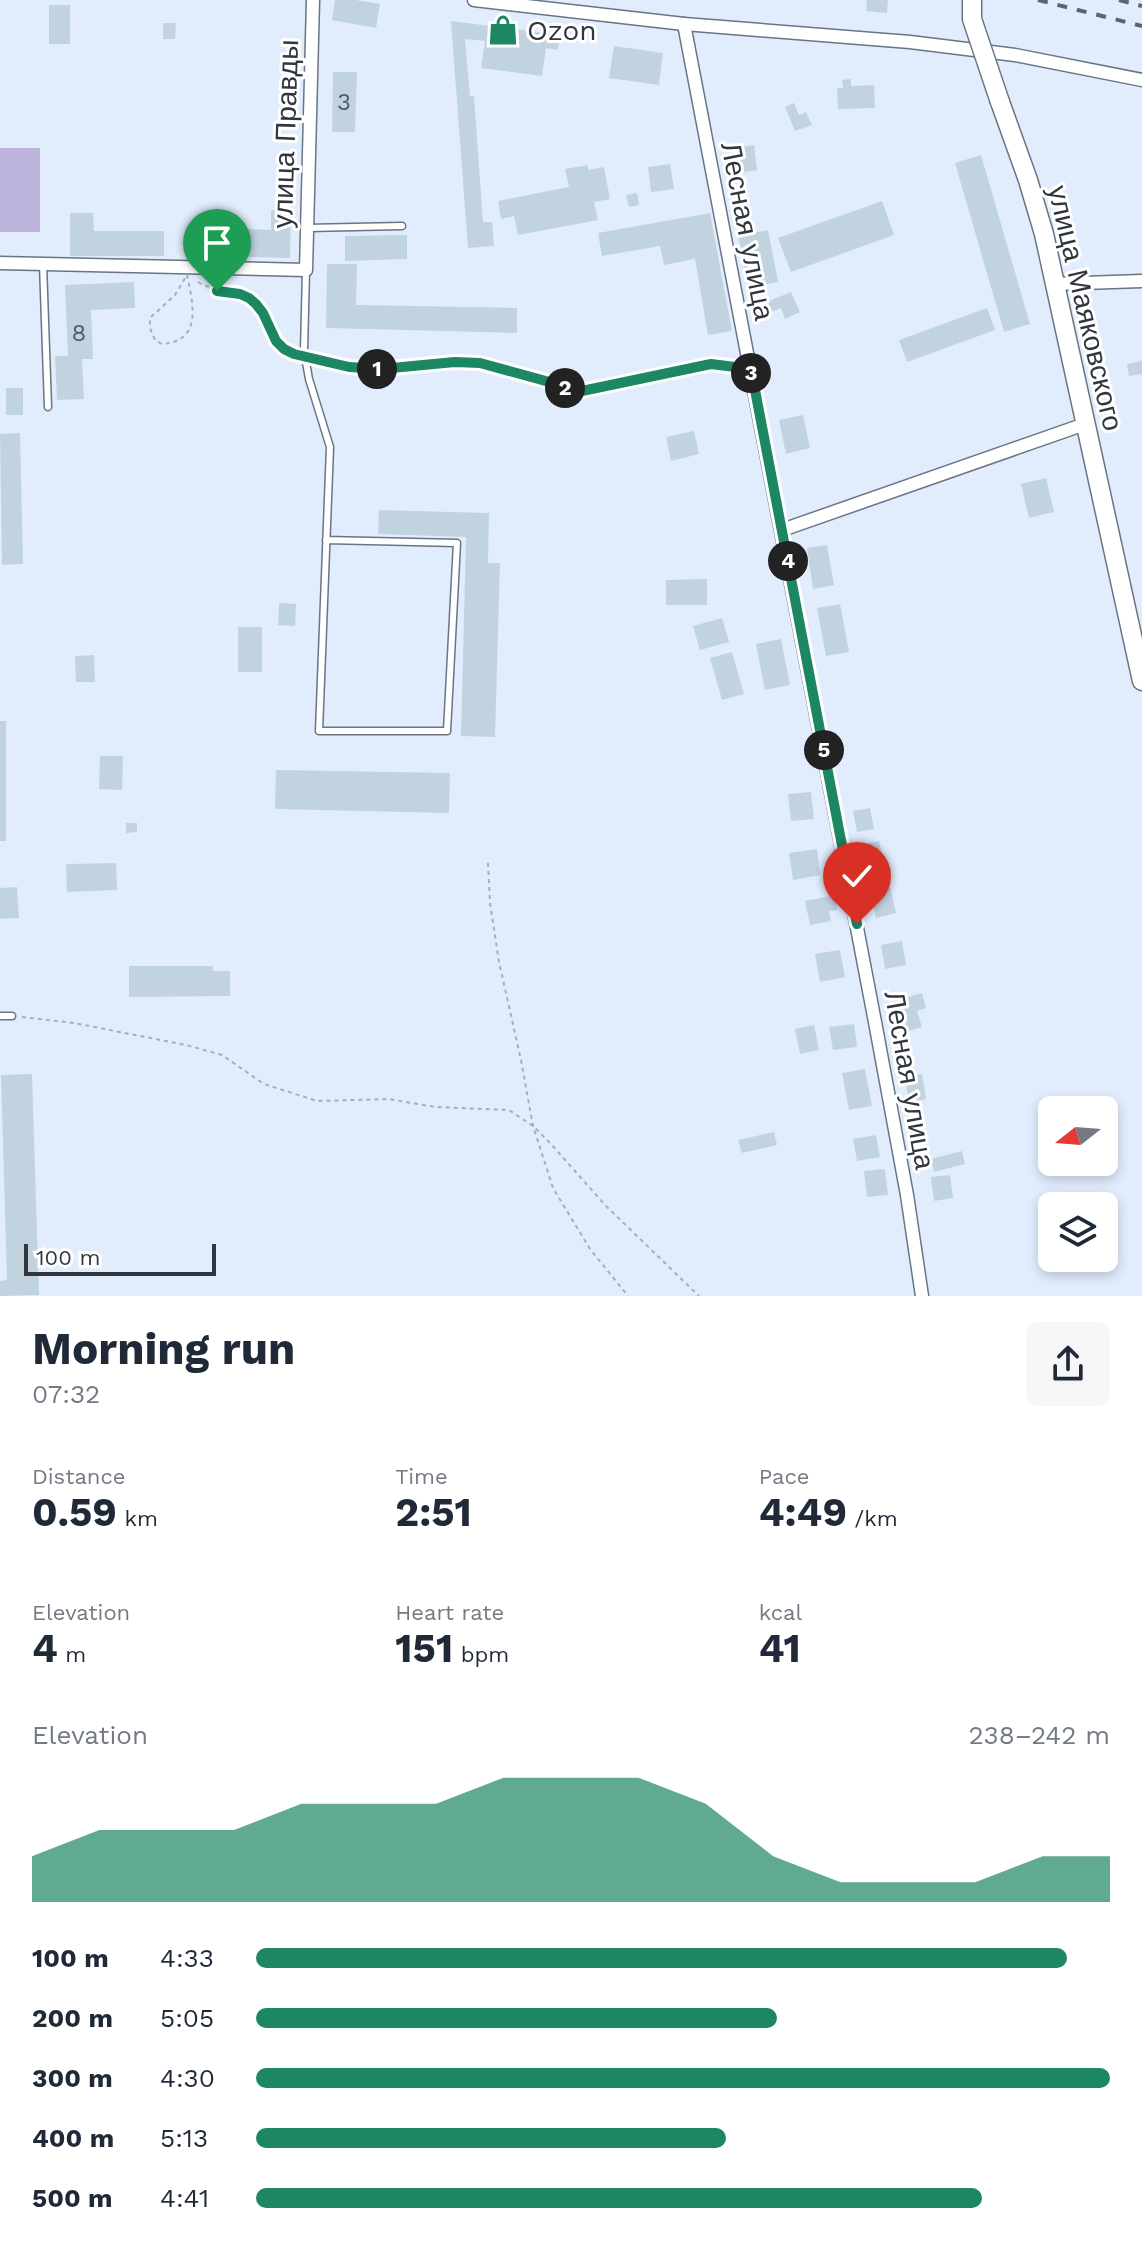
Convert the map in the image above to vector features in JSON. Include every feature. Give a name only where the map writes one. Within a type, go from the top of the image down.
[{"type":"street","name":"улица Правды","points":[[306,270],[313,0]]},
{"type":"street","points":[[474,0],[684,24],[910,42],[1015,55],[1142,80]]},
{"type":"street","name":"улица Маяковского","points":[[972,0],[972,19],[1040,220],[1142,681]]},
{"type":"street","name":"Лесная улица","points":[[684,24],[875,1022],[922,1296]]},
{"type":"street","points":[[0,263],[306,270]]},
{"type":"street","points":[[1054,284],[1142,281]]},
{"type":"street","points":[[782,530],[1085,424]]},
{"type":"lane","points":[[307,228],[402,226]]},
{"type":"lane","points":[[43,264],[48,407]]},
{"type":"lane","points":[[306,270],[305,357],[330,447],[326,540],[319,731],[447,731],[457,543],[326,540]]},
{"type":"lane","points":[[0,1016],[12,1016]]},
{"type":"path","points":[[187,275],[217,291],[249,298],[263,313],[276,341],[284,349],[349,367],[381,369],[455,362],[480,363],[582,391],[711,364],[751,369]]},
{"type":"path","points":[[187,275],[192,299],[192,323],[181,341],[162,344],[155,340],[150,318],[175,295],[187,275]]},
{"type":"path","points":[[488,863],[490,903],[499,962],[533,1126],[553,1188],[590,1249],[628,1296]]},
{"type":"path","points":[[12,1016],[74,1023],[222,1055],[264,1084],[317,1101],[389,1099],[435,1107],[509,1110],[533,1126],[605,1205],[699,1296]]},
{"type":"shaded area","points":[[0,148],[40,148],[40,232],[0,232]]},
{"type":"building","points":[[335,0],[380,4],[376,28],[332,20]]},
{"type":"building","points":[[867,0],[888,0],[887,13],[866,11]]},
{"type":"building","points":[[49,5],[70,5],[70,44],[49,44]]},
{"type":"building","points":[[451,21],[560,35],[558,50],[546,48],[542,76],[481,68],[485,41],[465,39],[470,96],[474,96],[483,222],[492,222],[494,246],[468,248]]},
{"type":"building","points":[[163,23],[176,23],[175,39],[163,39]]},
{"type":"building","points":[[614,46],[663,53],[659,85],[609,78]]},
{"type":"building","points":[[333,72],[357,72],[355,132],[332,132]]},
{"type":"building","points":[[851,79],[851,86],[874,85],[875,108],[838,109],[837,88],[843,88],[842,80]]},
{"type":"building","points":[[794,103],[799,115],[806,112],[812,125],[795,131],[785,107]]},
{"type":"building","points":[[754,145],[757,170],[738,173],[734,148]]},
{"type":"building","points":[[981,155],[1030,324],[1004,332],[955,163]]},
{"type":"building","points":[[670,164],[674,189],[651,192],[648,167]]},
{"type":"building","points":[[588,165],[588,170],[604,167],[610,199],[594,202],[598,220],[518,235],[514,216],[501,219],[498,201],[569,187],[565,169]]},
{"type":"building","points":[[637,193],[639,205],[629,207],[626,195]]},
{"type":"building","points":[[882,201],[894,235],[791,272],[778,238]]},
{"type":"building","points":[[271,210],[291,210],[290,258],[222,256],[223,228],[271,230]]},
{"type":"building","points":[[70,213],[93,213],[94,231],[164,231],[164,256],[70,256]]},
{"type":"building","points":[[710,213],[732,331],[708,335],[695,259],[664,265],[660,246],[602,256],[598,233]]},
{"type":"building","points":[[768,230],[778,282],[749,288],[738,236]]},
{"type":"building","points":[[407,235],[407,259],[345,261],[345,236]]},
{"type":"building","points":[[327,264],[357,264],[356,305],[517,308],[517,333],[326,328]]},
{"type":"building","points":[[134,282],[135,308],[91,310],[93,359],[82,359],[84,399],[57,400],[55,356],[68,356],[65,285]]},
{"type":"building","points":[[791,292],[800,312],[785,319],[781,308],[761,316],[757,306]]},
{"type":"building","points":[[987,308],[995,330],[907,362],[899,340]]},
{"type":"building","points":[[1142,361],[1142,374],[1129,376],[1127,364]]},
{"type":"building","points":[[6,388],[23,388],[23,415],[6,415]]},
{"type":"building","points":[[803,415],[810,448],[786,454],[779,420]]},
{"type":"building","points":[[694,431],[699,454],[671,461],[666,437]]},
{"type":"building","points":[[20,433],[23,564],[2,565],[0,434]]},
{"type":"building","points":[[1046,478],[1054,512],[1029,518],[1021,484]]},
{"type":"building","points":[[379,510],[489,513],[488,563],[500,563],[495,737],[461,736],[466,537],[378,534]]},
{"type":"building","points":[[827,545],[834,585],[813,589],[807,548]]},
{"type":"building","points":[[707,579],[707,605],[666,605],[666,580]]},
{"type":"building","points":[[279,603],[296,604],[295,626],[278,625]]},
{"type":"building","points":[[840,604],[849,652],[826,656],[817,608]]},
{"type":"building","points":[[722,618],[729,642],[700,650],[693,626]]},
{"type":"building","points":[[238,627],[262,627],[262,672],[238,672]]},
{"type":"building","points":[[781,639],[790,685],[765,690],[756,644]]},
{"type":"building","points":[[732,652],[744,694],[722,700],[710,658]]},
{"type":"building","points":[[94,655],[95,682],[76,682],[75,656]]},
{"type":"building","points":[[0,721],[6,721],[6,841],[0,841]]},
{"type":"building","points":[[100,756],[123,756],[122,790],[99,789]]},
{"type":"building","points":[[276,770],[450,773],[449,813],[275,809]]},
{"type":"building","points":[[811,792],[814,819],[791,821],[788,794]]},
{"type":"building","points":[[870,808],[874,829],[857,832],[853,811]]},
{"type":"building","points":[[126,823],[137,823],[137,832],[126,833]]},
{"type":"building","points":[[879,841],[885,868],[866,872],[861,845]]},
{"type":"building","points":[[817,849],[820,875],[793,880],[789,853]]},
{"type":"building","points":[[116,863],[117,890],[67,892],[66,864]]},
{"type":"building","points":[[17,887],[19,918],[0,919],[0,888]]},
{"type":"building","points":[[890,887],[896,913],[876,918],[870,892]]},
{"type":"building","points":[[835,895],[837,910],[829,911],[831,921],[810,925],[805,901]]},
{"type":"building","points":[[902,941],[906,965],[885,969],[881,945]]},
{"type":"building","points":[[840,950],[845,977],[820,982],[815,954]]},
{"type":"building","points":[[129,966],[213,966],[213,971],[230,971],[230,996],[129,997]]},
{"type":"building","points":[[922,993],[926,1008],[917,1011],[922,1027],[901,1033],[893,1001]]},
{"type":"building","points":[[854,1024],[857,1047],[833,1050],[829,1027]]},
{"type":"building","points":[[814,1025],[819,1050],[800,1054],[795,1029]]},
{"type":"building","points":[[865,1069],[872,1106],[849,1110],[842,1073]]},
{"type":"building","points":[[32,1074],[39,1295],[0,1296],[0,1281],[7,1280],[1,1075]]},
{"type":"building","points":[[922,1074],[926,1099],[909,1102],[905,1077]]},
{"type":"building","points":[[774,1132],[777,1145],[742,1153],[738,1140]]},
{"type":"building","points":[[876,1135],[880,1157],[857,1161],[853,1139]]},
{"type":"building","points":[[962,1151],[965,1164],[934,1172],[931,1159]]},
{"type":"building","points":[[885,1169],[888,1195],[867,1197],[864,1171]]},
{"type":"building","points":[[950,1175],[953,1198],[934,1201],[931,1177]]},
{"type":"railway","points":[[1038,0],[1142,26]]},
{"type":"railway","points":[[1119,0],[1142,6]]},
{"type":"place","name":"Ozon","points":[[503,30]]},
{"type":"route","points":[[217,291],[240,294],[256,304],[276,341],[284,349],[349,367],[381,369],[455,362],[480,363],[582,391],[711,364],[751,369],[857,924]]}]
